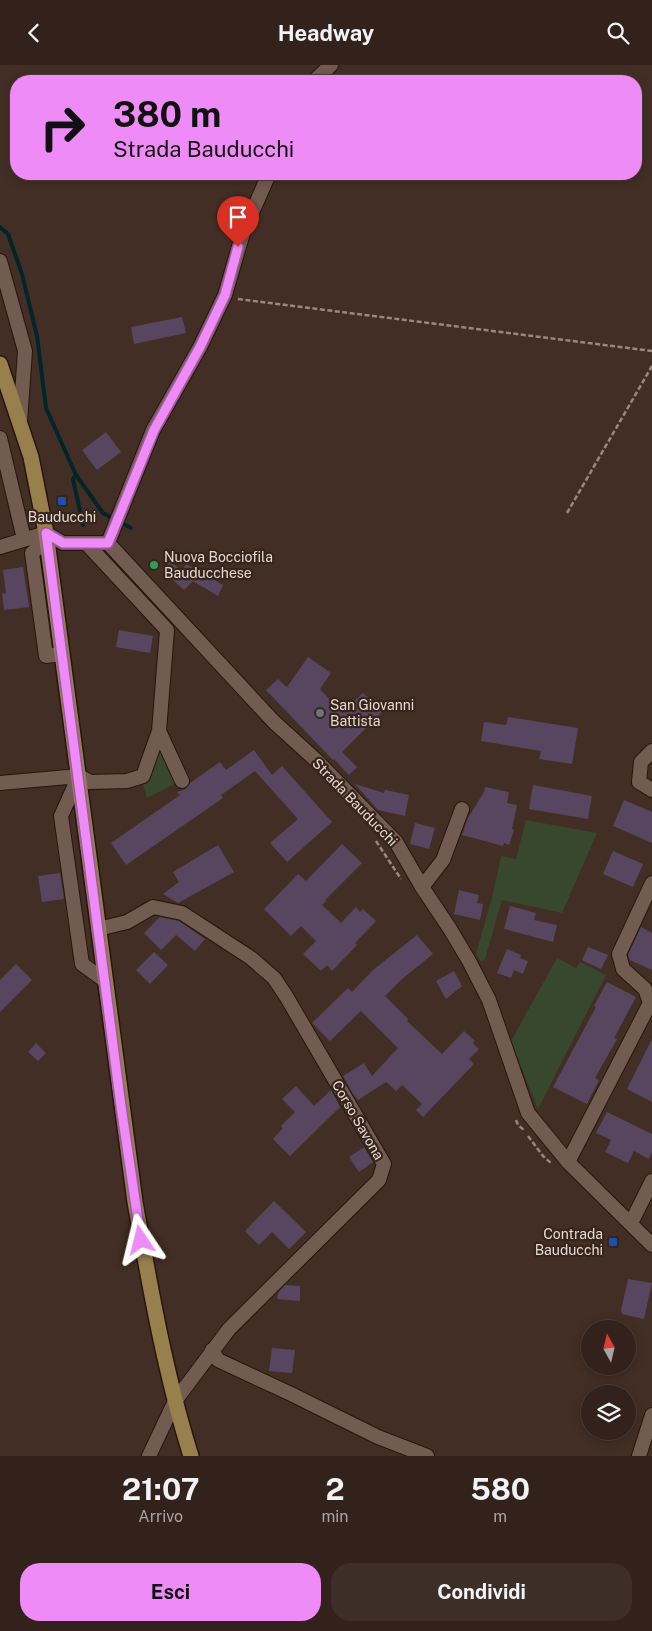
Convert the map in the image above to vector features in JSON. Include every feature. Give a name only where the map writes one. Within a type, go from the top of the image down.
[{"type":"main road","points":[[0,364],[31,457],[47,537],[104,980],[135,1202],[152,1297],[175,1401],[191,1456]]},
{"type":"street","points":[[320,75],[330,65]]},
{"type":"street","points":[[0,547],[24,539],[47,537],[63,543],[108,543],[154,430],[200,347],[226,291],[243,233],[266,180]]},
{"type":"street","points":[[0,261],[25,351],[20,422]]},
{"type":"street","points":[[0,438],[24,539]]},
{"type":"street","points":[[0,783],[78,776],[90,782],[127,781],[143,776],[159,731],[167,630],[86,543]]},
{"type":"street","name":"Strada Bauducchi","points":[[108,543],[274,722],[318,763],[396,842],[469,961],[489,1001],[528,1113],[562,1166],[631,1223],[652,1245]]},
{"type":"street","points":[[167,630],[186,626]]},
{"type":"street","points":[[159,731],[182,781]]},
{"type":"street","points":[[652,751],[641,762],[639,782],[652,790]]},
{"type":"street","points":[[78,776],[61,816],[82,965],[104,980]]},
{"type":"street","points":[[422,887],[443,860],[462,809]]},
{"type":"street","points":[[562,1166],[650,1003],[645,989],[623,969],[618,954],[652,883]]},
{"type":"street","name":"Corso Savona","points":[[98,929],[127,923],[154,907],[170,909],[182,913],[251,958],[274,979],[286,996],[384,1164],[378,1180],[229,1329],[212,1350],[175,1401],[149,1456]]},
{"type":"street","points":[[631,1223],[652,1181]]},
{"type":"street","points":[[212,1350],[218,1360],[291,1393],[378,1437],[427,1456]]},
{"type":"street","points":[[639,1456],[652,1415]]},
{"type":"path","points":[[226,291],[239,300],[652,351]]},
{"type":"path","points":[[567,513],[652,365]]},
{"type":"path","points":[[372,836],[401,879]]},
{"type":"path","points":[[515,1117],[518,1125],[525,1131],[543,1156],[562,1166]]},
{"type":"green space","points":[[162,745],[178,782],[147,798],[143,784]]},
{"type":"green space","points":[[526,820],[597,833],[562,913],[502,900],[485,959],[481,962],[476,954],[492,898],[501,856],[516,859]]},
{"type":"green space","points":[[557,958],[576,968],[580,962],[606,975],[538,1109],[511,1041]]},
{"type":"building","points":[[182,317],[186,333],[134,344],[131,327]]},
{"type":"building","points":[[106,432],[121,452],[97,470],[82,450]]},
{"type":"building","points":[[170,561],[182,571],[186,564],[223,585],[218,596],[193,581],[184,590],[162,570]]},
{"type":"building","points":[[23,567],[29,607],[4,610],[2,594],[6,593],[3,570]]},
{"type":"building","points":[[119,630],[153,636],[150,653],[116,647]]},
{"type":"building","points":[[308,657],[331,673],[320,689],[342,713],[363,693],[382,712],[342,752],[357,767],[349,775],[266,690],[278,679],[287,687]]},
{"type":"building","points":[[508,717],[578,728],[572,764],[539,759],[541,751],[481,741],[484,722],[506,725]]},
{"type":"building","points":[[254,750],[272,775],[282,766],[332,822],[287,862],[270,843],[298,819],[255,771],[221,795],[223,798],[126,865],[111,843],[180,795],[177,792],[186,789],[190,783],[220,762],[226,770]]},
{"type":"building","points":[[355,784],[384,793],[385,790],[409,795],[405,816],[378,810]]},
{"type":"building","points":[[533,785],[592,796],[588,819],[529,809]]},
{"type":"building","points":[[485,787],[509,792],[507,803],[517,805],[512,829],[514,830],[509,845],[504,843],[503,846],[462,835],[468,818],[484,792]]},
{"type":"building","points":[[624,800],[652,812],[652,843],[613,826]]},
{"type":"building","points":[[415,823],[435,828],[429,849],[410,844]]},
{"type":"building","points":[[342,844],[362,863],[322,905],[341,923],[356,907],[360,912],[363,909],[376,921],[355,943],[357,945],[332,971],[327,965],[321,971],[303,954],[316,941],[301,926],[291,936],[264,909],[298,874],[306,881]]},
{"type":"building","points":[[218,845],[234,872],[178,903],[163,894],[179,882],[173,872]]},
{"type":"building","points":[[613,851],[643,864],[633,887],[603,874]]},
{"type":"building","points":[[60,873],[64,899],[42,902],[38,876]]},
{"type":"building","points":[[459,890],[479,895],[477,903],[483,904],[480,920],[454,914]]},
{"type":"building","points":[[510,906],[536,913],[534,920],[557,925],[553,942],[504,929]]},
{"type":"building","points":[[160,917],[179,921],[205,939],[195,951],[176,935],[161,950],[144,933]]},
{"type":"building","points":[[641,927],[652,933],[652,970],[630,960],[628,955]]},
{"type":"building","points":[[417,935],[433,954],[402,979],[385,996],[408,1019],[407,1021],[442,1054],[464,1031],[475,1041],[473,1043],[479,1049],[469,1059],[474,1064],[423,1117],[416,1110],[422,1104],[402,1085],[396,1091],[386,1082],[358,1100],[353,1094],[343,1076],[364,1063],[372,1076],[398,1048],[361,1011],[330,1041],[312,1023],[348,988],[352,992],[373,970]]},
{"type":"building","points":[[588,947],[608,955],[601,969],[582,960]]},
{"type":"building","points":[[507,949],[521,955],[520,958],[528,961],[523,974],[514,970],[511,978],[497,973]]},
{"type":"building","points":[[154,952],[168,965],[150,984],[136,970]]},
{"type":"building","points":[[16,964],[32,980],[0,1012],[0,980]]},
{"type":"building","points":[[454,971],[462,986],[446,999],[436,981]]},
{"type":"building","points":[[607,982],[636,997],[614,1038],[617,1039],[595,1078],[599,1080],[587,1104],[553,1087],[596,1007],[594,1006]]},
{"type":"building","points":[[652,1039],[652,1102],[627,1089]]},
{"type":"building","points":[[36,1043],[46,1053],[38,1061],[28,1052]]},
{"type":"building","points":[[296,1086],[314,1106],[331,1090],[340,1107],[290,1156],[273,1139],[283,1128],[281,1126],[295,1112],[282,1099]]},
{"type":"building","points":[[607,1112],[652,1134],[652,1152],[649,1159],[634,1151],[628,1163],[605,1152],[611,1140],[596,1133]]},
{"type":"building","points":[[364,1147],[373,1162],[359,1172],[349,1157]]},
{"type":"building","points":[[274,1201],[306,1232],[289,1249],[272,1232],[259,1245],[245,1231]]},
{"type":"building","points":[[628,1279],[652,1283],[644,1319],[622,1314],[621,1310]]},
{"type":"building","points":[[285,1285],[300,1286],[300,1301],[277,1299],[278,1293]]},
{"type":"building","points":[[272,1348],[295,1350],[292,1373],[269,1371]]},
{"type":"waterway","points":[[0,227],[8,234],[22,274],[37,336],[46,408],[76,475],[103,513],[131,528]]},
{"type":"waterway","points":[[76,475],[73,479],[83,525]]},
{"type":"place","name":"Bauducchi","points":[[62,501]]},
{"type":"place","name":"Nuova Bocciofila Bauducchese","points":[[154,565]]},
{"type":"place","name":"San Giovanni Battista","points":[[320,713]]},
{"type":"place","name":"Contrada Bauducchi","points":[[613,1242]]},
{"type":"route","points":[[141,1240],[121,1106],[46,533],[63,543],[108,543],[154,430],[200,347],[225,295],[238,247]]}]
